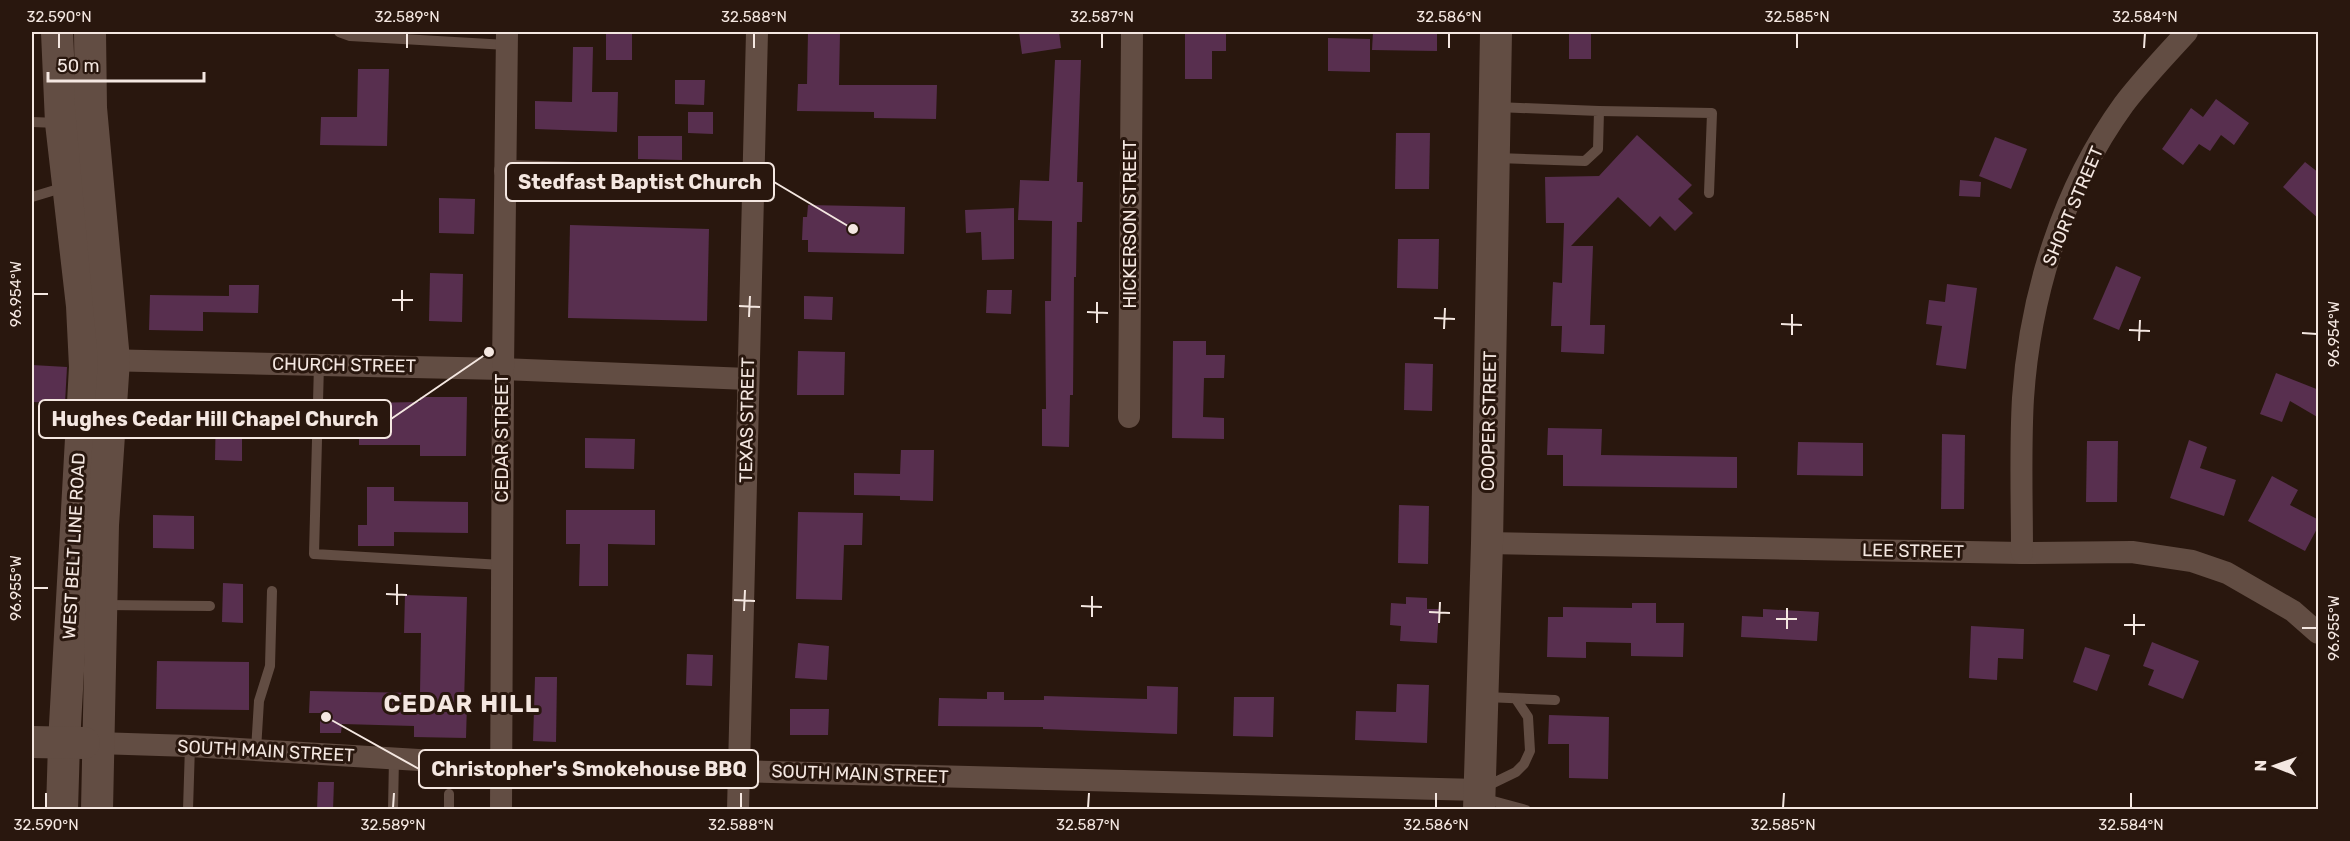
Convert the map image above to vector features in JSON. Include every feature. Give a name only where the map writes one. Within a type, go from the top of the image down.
[{"type":"main road","name":"WEST BELT LINE ROAD","points":[[57,32],[46,123],[68,186],[82,306],[99,360]]},
{"type":"main road","name":"WEST BELT LINE ROAD","points":[[62,810],[63,742],[95,426],[99,360],[90,32]]},
{"type":"main road","name":"COOPER STREET","points":[[1479,799],[1487,543],[1496,32]]},
{"type":"main road","name":"WEST BELT LINE ROAD","points":[[95,426],[103,525],[97,810]]},
{"type":"main road","points":[[32,742],[97,743]]},
{"type":"street","name":"TEXAS STREET","points":[[738,810],[757,32]]},
{"type":"street","name":"HICKERSON STREET","points":[[1129,417],[1132,32]]},
{"type":"street","name":"SHORT STREET","points":[[2022,553],[2023,399],[2034,314],[2044,273],[2059,229],[2078,185],[2107,131],[2125,103],[2187,32]]},
{"type":"street","name":"CEDAR STREET","points":[[501,810],[507,38]]},
{"type":"street","points":[[505,171],[752,177]]},
{"type":"street","name":"CHURCH STREET","points":[[99,360],[503,369],[748,379]]},
{"type":"street","name":"LEE STREET","points":[[1487,543],[2022,553],[2132,552],[2192,561],[2227,573],[2293,611],[2319,633]]},
{"type":"street","name":"SOUTH MAIN STREET","points":[[97,743],[501,765],[739,771],[1479,799]]},
{"type":"lane","points":[[339,32],[350,36],[507,38]]},
{"type":"lane","points":[[1495,107],[1712,113],[1709,193]]},
{"type":"lane","points":[[1494,158],[1585,160],[1598,149],[1599,111]]},
{"type":"lane","points":[[32,197],[68,186]]},
{"type":"lane","points":[[319,364],[314,554],[502,565]]},
{"type":"lane","points":[[95,426],[200,427]]},
{"type":"lane","points":[[256,750],[259,701],[270,666],[272,591]]},
{"type":"lane","points":[[101,605],[210,606]]},
{"type":"lane","points":[[1483,697],[1555,700]]},
{"type":"lane","points":[[1479,799],[1516,772],[1524,764],[1530,751],[1528,717],[1516,699]]},
{"type":"lane","points":[[189,810],[190,747]]},
{"type":"lane","points":[[393,810],[394,758]]},
{"type":"lane","points":[[449,794],[449,810]]},
{"type":"lane","points":[[1479,799],[1526,810]]},
{"type":"building","points":[[808,32],[840,32],[839,85],[937,85],[936,119],[874,118],[874,112],[797,111],[798,84],[807,84]]},
{"type":"building","points":[[1019,32],[1059,32],[1061,48],[1022,54]]},
{"type":"building","points":[[1373,32],[1437,32],[1437,51],[1372,50]]},
{"type":"building","points":[[1569,32],[1591,32],[1591,59],[1569,59]]},
{"type":"building","points":[[1185,33],[1226,34],[1226,51],[1212,51],[1212,79],[1185,79]]},
{"type":"building","points":[[606,34],[632,34],[632,60],[606,60]]},
{"type":"building","points":[[1328,38],[1370,39],[1370,72],[1328,71]]},
{"type":"building","points":[[573,47],[593,47],[592,92],[618,92],[617,132],[535,129],[535,101],[572,102]]},
{"type":"building","points":[[1055,60],[1081,60],[1077,182],[1083,182],[1082,222],[1077,222],[1073,395],[1070,395],[1069,447],[1042,446],[1042,409],[1046,409],[1045,301],[1051,301],[1052,221],[1018,220],[1020,180],[1049,181]]},
{"type":"building","points":[[358,69],[389,69],[387,146],[320,145],[321,117],[357,117]]},
{"type":"building","points":[[675,80],[705,80],[704,105],[675,104]]},
{"type":"building","points":[[2216,99],[2249,123],[2234,145],[2221,135],[2210,151],[2199,144],[2183,165],[2162,149],[2191,108],[2203,117]]},
{"type":"building","points":[[688,112],[713,112],[713,134],[688,133]]},
{"type":"building","points":[[1396,133],[1430,133],[1429,189],[1395,189]]},
{"type":"building","points":[[1637,135],[1692,185],[1678,199],[1693,213],[1675,231],[1660,216],[1650,227],[1618,197],[1571,246],[1593,246],[1590,325],[1605,325],[1604,354],[1561,352],[1562,326],[1551,326],[1553,282],[1562,283],[1564,223],[1546,223],[1545,177],[1599,176]]},
{"type":"building","points":[[638,136],[682,136],[682,160],[638,159]]},
{"type":"building","points":[[1995,137],[2027,149],[2011,189],[1979,176]]},
{"type":"building","points":[[2305,162],[2319,173],[2319,219],[2283,187]]},
{"type":"building","points":[[1960,180],[1981,182],[1980,197],[1959,196]]},
{"type":"building","points":[[439,198],[475,199],[474,234],[439,233]]},
{"type":"building","points":[[808,205],[905,207],[904,254],[808,252],[808,240],[802,240],[803,217],[807,217]]},
{"type":"building","points":[[1014,208],[1014,259],[982,260],[981,232],[966,233],[965,210]]},
{"type":"building","points":[[570,225],[709,229],[707,321],[568,318]]},
{"type":"building","points":[[1398,239],[1439,239],[1438,289],[1397,288]]},
{"type":"building","points":[[2116,266],[2141,277],[2119,330],[2093,319]]},
{"type":"building","points":[[430,273],[463,274],[462,322],[429,321]]},
{"type":"building","points":[[1947,284],[1977,288],[1966,369],[1936,365],[1942,326],[1926,324],[1929,300],[1945,302]]},
{"type":"building","points":[[229,285],[259,285],[258,313],[203,312],[203,331],[149,330],[150,295],[229,296]]},
{"type":"building","points":[[987,290],[1012,290],[1011,314],[986,313]]},
{"type":"building","points":[[804,296],[833,297],[832,320],[804,319]]},
{"type":"building","points":[[1173,341],[1206,341],[1206,355],[1225,355],[1224,378],[1204,378],[1203,417],[1224,418],[1224,439],[1172,438]]},
{"type":"building","points":[[798,351],[845,352],[844,395],[797,395]]},
{"type":"building","points":[[1405,363],[1433,364],[1432,411],[1404,410]]},
{"type":"building","points":[[32,365],[67,367],[65,403],[32,402]]},
{"type":"building","points":[[2276,373],[2319,390],[2319,418],[2290,401],[2282,422],[2260,414]]},
{"type":"building","points":[[420,397],[467,397],[466,456],[420,456],[420,445],[359,445],[359,403],[420,402]]},
{"type":"building","points":[[216,406],[242,406],[242,461],[215,460]]},
{"type":"building","points":[[1548,428],[1602,429],[1601,455],[1737,457],[1737,488],[1563,486],[1563,455],[1547,455]]},
{"type":"building","points":[[1942,434],[1965,435],[1964,509],[1941,509]]},
{"type":"building","points":[[585,438],[635,439],[634,469],[585,468]]},
{"type":"building","points":[[2189,440],[2207,447],[2200,468],[2236,480],[2224,516],[2170,498]]},
{"type":"building","points":[[2087,441],[2118,441],[2117,502],[2086,502]]},
{"type":"building","points":[[1798,442],[1863,443],[1863,476],[1797,475]]},
{"type":"building","points":[[901,450],[934,450],[933,501],[900,500],[900,496],[854,495],[854,473],[900,474]]},
{"type":"building","points":[[2272,476],[2298,490],[2290,505],[2319,520],[2319,525],[2305,551],[2248,521]]},
{"type":"building","points":[[367,487],[394,487],[394,501],[468,502],[468,533],[394,532],[394,546],[358,546],[358,525],[367,525]]},
{"type":"building","points":[[1399,505],[1429,506],[1428,564],[1398,563]]},
{"type":"building","points":[[566,510],[655,510],[655,545],[608,544],[608,586],[579,586],[580,544],[566,544]]},
{"type":"building","points":[[798,512],[863,513],[862,545],[844,545],[842,600],[796,599]]},
{"type":"building","points":[[153,515],[194,516],[194,549],[153,548]]},
{"type":"building","points":[[223,583],[243,584],[243,623],[222,622]]},
{"type":"building","points":[[405,595],[467,597],[464,703],[467,703],[466,738],[414,737],[414,726],[342,724],[341,733],[320,733],[320,713],[309,713],[310,691],[420,693],[421,633],[404,633]]},
{"type":"building","points":[[1406,597],[1427,598],[1427,609],[1439,609],[1437,643],[1400,641],[1401,626],[1390,625],[1391,603],[1406,604]]},
{"type":"building","points":[[1632,603],[1656,603],[1656,623],[1684,623],[1683,657],[1631,656],[1631,643],[1586,642],[1586,658],[1547,657],[1548,617],[1563,617],[1563,607],[1632,608]]},
{"type":"building","points":[[1763,609],[1819,612],[1817,641],[1741,637],[1742,616],[1763,617]]},
{"type":"building","points":[[1971,626],[2024,629],[2023,659],[1998,658],[1997,680],[1969,678]]},
{"type":"building","points":[[2152,642],[2199,661],[2183,699],[2148,685],[2154,670],[2143,666]]},
{"type":"building","points":[[798,643],[829,646],[827,680],[795,678]]},
{"type":"building","points":[[2085,647],[2110,655],[2097,691],[2073,682]]},
{"type":"building","points":[[687,654],[713,655],[712,686],[686,685]]},
{"type":"building","points":[[157,661],[249,662],[249,710],[156,709]]},
{"type":"building","points":[[535,677],[557,677],[556,742],[533,741]]},
{"type":"building","points":[[1397,684],[1429,685],[1427,743],[1355,740],[1356,711],[1396,712]]},
{"type":"building","points":[[1147,686],[1178,687],[1177,734],[1043,729],[1043,727],[938,726],[939,698],[987,699],[987,692],[1004,692],[1004,700],[1044,700],[1044,696],[1147,699]]},
{"type":"building","points":[[1234,697],[1274,697],[1273,737],[1233,736]]},
{"type":"building","points":[[790,709],[829,709],[828,735],[790,735]]},
{"type":"building","points":[[1549,715],[1609,717],[1608,779],[1569,778],[1569,744],[1548,744]]},
{"type":"building","points":[[318,782],[334,782],[333,810],[317,810]]},
{"type":"place","name":"Stedfast Baptist Church","points":[[853,229]]},
{"type":"place","name":"Hughes Cedar Hill Chapel Church","points":[[489,352]]},
{"type":"place","name":"Christopher's Smokehouse BBQ","points":[[326,717]]},
{"type":"district","name":"CEDAR HILL","points":[[462,704]]}]
